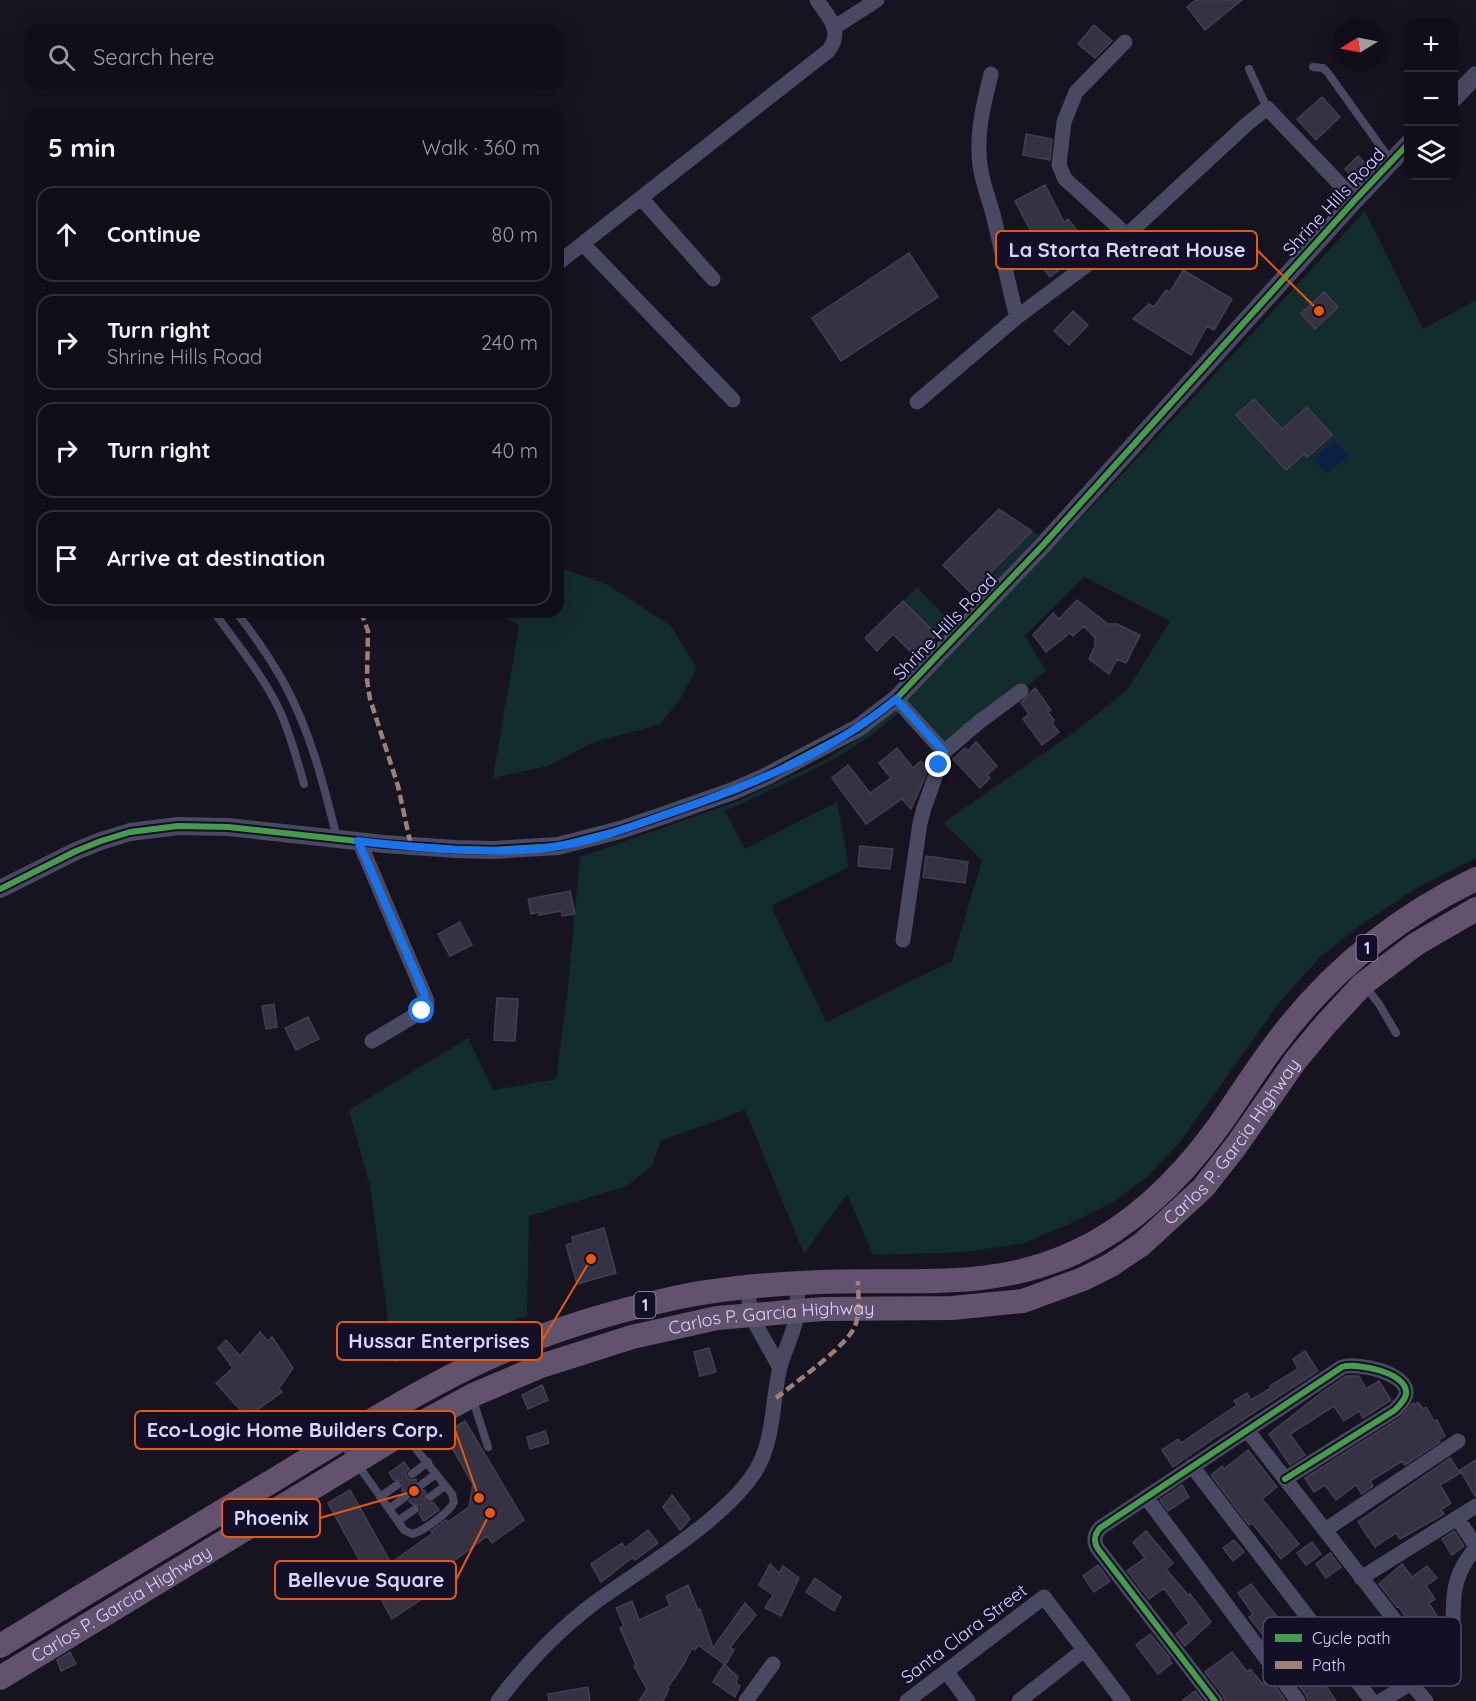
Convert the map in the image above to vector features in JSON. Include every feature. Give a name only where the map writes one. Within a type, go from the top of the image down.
[{"type":"highway","name":"Carlos P. Garcia Highway","points":[[0,1678],[404,1433],[473,1395],[541,1366],[632,1337],[684,1324],[750,1314],[798,1310],[952,1308],[1023,1300],[1083,1279],[1111,1265],[1149,1238],[1203,1188],[1324,1025],[1355,974],[1402,920],[1427,904],[1476,879]]},
{"type":"highway","name":"Carlos P. Garcia Highway","points":[[0,1646],[421,1392],[489,1358],[533,1340],[668,1299],[748,1287],[796,1283],[951,1281],[987,1278],[1017,1274],[1074,1253],[1128,1221],[1186,1168],[1218,1127],[1277,1041],[1307,1005],[1355,974],[1416,944],[1476,909]]},
{"type":"street","points":[[564,258],[828,51],[834,44],[835,27],[817,0]]},
{"type":"street","points":[[835,27],[877,0]]},
{"type":"street","points":[[1125,42],[1076,92],[1064,122],[1059,165],[1065,179],[1127,235]]},
{"type":"street","points":[[991,74],[981,118],[979,151],[981,176],[1017,317]]},
{"type":"street","points":[[1458,94],[1476,75]]},
{"type":"street","points":[[917,402],[1017,317],[1127,235],[1267,108],[1355,200]]},
{"type":"street","name":"Shrine Hills Road","points":[[0,889],[84,848],[130,832],[153,828],[201,825],[455,849],[493,850],[558,846],[682,809],[765,777],[858,728],[896,699],[959,628],[1043,545],[1404,148]]},
{"type":"street","points":[[641,198],[713,279]]},
{"type":"street","points":[[583,244],[733,400]]},
{"type":"street","points":[[903,940],[920,824],[944,752],[1021,691]]},
{"type":"street","points":[[896,699],[944,752]]},
{"type":"street","points":[[358,841],[427,1001],[426,1008],[422,1011],[372,1041]]},
{"type":"street","points":[[502,1700],[544,1646],[566,1626],[700,1528],[741,1491],[753,1475],[763,1457],[771,1429],[780,1368],[798,1310],[796,1283]]},
{"type":"street","points":[[748,1287],[750,1314],[780,1368]]},
{"type":"street","points":[[1215,1701],[1095,1544],[1096,1532],[1342,1367],[1350,1364],[1363,1365],[1401,1382],[1406,1388],[1404,1401],[1395,1410],[1285,1479]]},
{"type":"street","points":[[1247,1430],[1392,1617]]},
{"type":"street","points":[[1324,1530],[1458,1441]]},
{"type":"street","points":[[1192,1466],[1308,1617]]},
{"type":"street","points":[[1146,1497],[1263,1653]]},
{"type":"street","points":[[1361,1578],[1476,1506]]},
{"type":"street","points":[[1453,1617],[1455,1591],[1460,1572],[1476,1547],[1457,1518]]},
{"type":"street","name":"Santa Clara Street","points":[[907,1701],[1044,1597],[1084,1650]]},
{"type":"street","points":[[1019,1701],[1084,1650],[1123,1701]]},
{"type":"street","points":[[746,1701],[773,1664]]},
{"type":"street","points":[[946,1671],[968,1701]]},
{"type":"street","points":[[1288,1686],[1299,1701]]},
{"type":"street","points":[[1361,1686],[1372,1701]]},
{"type":"street","points":[[1381,1701],[1404,1686]]},
{"type":"street","points":[[1413,1686],[1426,1701]]},
{"type":"lane","points":[[1313,67],[1323,68],[1328,73],[1391,161]]},
{"type":"lane","points":[[1249,69],[1267,108]]},
{"type":"lane","points":[[218,618],[249,660],[278,709],[291,740],[304,784]]},
{"type":"lane","points":[[240,618],[267,654],[300,715],[312,746],[337,838]]},
{"type":"lane","points":[[1355,974],[1379,1004],[1396,1033]]},
{"type":"lane","points":[[473,1395],[476,1412],[488,1447]]},
{"type":"lane","points":[[340,1440],[398,1521],[408,1533],[416,1534],[451,1509],[454,1506],[454,1499],[404,1433]]},
{"type":"lane","points":[[412,1474],[428,1462]]},
{"type":"lane","points":[[421,1485],[436,1474]]},
{"type":"lane","points":[[380,1497],[397,1485]]},
{"type":"lane","points":[[430,1497],[445,1486]]},
{"type":"lane","points":[[389,1509],[406,1496]]},
{"type":"lane","points":[[398,1521],[415,1509]]},
{"type":"green space","points":[[1365,211],[1423,329],[1476,300],[1476,858],[1417,888],[1362,924],[1320,957],[1279,1003],[1180,1142],[1148,1176],[1111,1203],[1067,1225],[1024,1243],[966,1252],[873,1255],[847,1194],[804,1254],[745,1110],[661,1141],[652,1166],[627,1186],[529,1216],[527,1316],[394,1363],[370,1186],[349,1110],[468,1038],[493,1090],[556,1079],[567,996],[580,857],[738,801],[825,760],[871,730],[910,697],[1118,479]],"holes":[[[1084,577],[1170,621],[1128,689],[1074,732],[943,823],[982,860],[952,961],[826,1022],[771,906],[849,867],[837,802],[745,849],[725,811],[830,761],[869,736],[904,708],[944,752],[1046,671],[1025,636]]]},
{"type":"green space","points":[[1032,531],[1039,535],[983,596],[977,590],[972,595]]},
{"type":"green space","points":[[564,569],[608,585],[671,626],[697,668],[679,701],[660,724],[592,743],[548,766],[493,778],[519,626],[507,618],[564,618]]},
{"type":"green space","points":[[917,587],[955,626],[942,640],[903,601]]},
{"type":"water","points":[[1334,440],[1348,456],[1327,474],[1313,459]]},
{"type":"building","points":[[1196,0],[1242,0],[1205,30],[1187,7]]},
{"type":"building","points":[[1094,25],[1112,41],[1095,58],[1078,44]]},
{"type":"building","points":[[1322,97],[1340,117],[1316,140],[1297,119]]},
{"type":"building","points":[[1026,134],[1052,139],[1050,160],[1023,155]]},
{"type":"building","points":[[1358,156],[1370,168],[1357,182],[1345,169]]},
{"type":"building","points":[[1045,185],[1064,222],[1068,219],[1090,247],[1050,277],[1029,249],[1037,243],[1015,201]]},
{"type":"building","points":[[909,253],[938,297],[841,361],[812,318]]},
{"type":"building","points":[[1183,270],[1232,299],[1214,330],[1207,326],[1191,355],[1133,319],[1149,304],[1154,307],[1166,290],[1170,292]]},
{"type":"building","points":[[1324,292],[1338,307],[1315,329],[1301,314]]},
{"type":"building","points":[[1073,311],[1088,325],[1069,345],[1054,331]]},
{"type":"building","points":[[1254,399],[1282,429],[1307,407],[1332,435],[1307,457],[1304,454],[1286,470],[1236,415]]},
{"type":"building","points":[[999,509],[1032,531],[971,593],[943,565]]},
{"type":"building","points":[[1077,600],[1108,624],[1117,624],[1140,635],[1126,663],[1117,659],[1109,674],[1089,659],[1095,646],[1095,638],[1084,626],[1073,636],[1070,633],[1046,652],[1033,635],[1053,613],[1059,619]]},
{"type":"building","points":[[903,601],[937,635],[916,657],[893,634],[877,651],[865,638]]},
{"type":"building","points":[[1035,688],[1051,710],[1048,712],[1054,720],[1052,723],[1059,732],[1042,745],[1023,719],[1029,714],[1021,703]]},
{"type":"building","points":[[976,742],[997,766],[987,775],[990,778],[980,788],[953,759],[965,748],[968,751]]},
{"type":"building","points":[[897,748],[913,768],[921,761],[928,769],[922,784],[911,809],[902,799],[866,824],[832,778],[848,765],[870,793],[891,778],[879,763]]},
{"type":"building","points":[[860,846],[893,849],[890,869],[858,866]]},
{"type":"building","points":[[926,856],[968,862],[965,883],[923,877]]},
{"type":"building","points":[[570,891],[575,914],[562,916],[561,911],[531,914],[528,899]]},
{"type":"building","points":[[460,922],[472,945],[450,956],[438,934]]},
{"type":"building","points":[[497,998],[518,999],[515,1041],[494,1040]]},
{"type":"building","points":[[274,1004],[277,1027],[266,1029],[262,1006]]},
{"type":"building","points":[[308,1017],[319,1039],[296,1050],[285,1028]]},
{"type":"building","points":[[604,1228],[616,1273],[577,1284],[566,1245],[573,1243],[572,1237]]},
{"type":"building","points":[[260,1332],[268,1341],[272,1337],[293,1368],[279,1388],[282,1392],[247,1417],[216,1383],[233,1368],[218,1348],[226,1340],[240,1356]]},
{"type":"building","points":[[709,1348],[716,1372],[700,1376],[694,1352]]},
{"type":"building","points":[[1305,1351],[1318,1371],[1173,1467],[1162,1450],[1178,1439],[1181,1443],[1237,1405],[1234,1401],[1247,1393],[1251,1400],[1271,1388],[1270,1386],[1298,1369],[1293,1359]]},
{"type":"building","points":[[1346,1376],[1359,1376],[1366,1389],[1379,1381],[1391,1400],[1363,1418],[1359,1411],[1344,1421],[1334,1406],[1290,1434],[1305,1455],[1290,1465],[1269,1434]]},
{"type":"building","points":[[542,1385],[548,1400],[528,1409],[522,1395]]},
{"type":"building","points":[[1418,1402],[1423,1409],[1426,1407],[1434,1421],[1437,1420],[1445,1436],[1439,1440],[1440,1442],[1405,1465],[1402,1461],[1370,1481],[1373,1486],[1362,1494],[1356,1485],[1336,1500],[1325,1485],[1314,1492],[1305,1478],[1400,1418],[1413,1403],[1414,1405]]},
{"type":"building","points":[[465,1421],[524,1520],[492,1543],[487,1536],[426,1582],[432,1592],[392,1619],[328,1503],[350,1490],[391,1563],[433,1533],[431,1531],[446,1520],[448,1522],[469,1507],[473,1484],[444,1434]]},
{"type":"building","points":[[545,1431],[549,1443],[530,1449],[527,1437]]},
{"type":"building","points":[[1248,1450],[1277,1487],[1262,1499],[1299,1544],[1281,1559],[1252,1523],[1249,1525],[1211,1475],[1222,1466],[1224,1469]]},
{"type":"building","points":[[1450,1458],[1460,1473],[1440,1485],[1451,1503],[1441,1510],[1444,1514],[1400,1539],[1396,1533],[1375,1547],[1358,1522]]},
{"type":"building","points":[[1476,1460],[1476,1496],[1475,1496],[1460,1470]]},
{"type":"building","points":[[404,1462],[409,1469],[406,1472],[407,1477],[410,1480],[416,1479],[417,1489],[426,1492],[425,1500],[428,1503],[433,1502],[439,1510],[424,1521],[419,1514],[420,1505],[409,1501],[412,1498],[411,1493],[408,1490],[402,1491],[402,1481],[394,1480],[389,1473]]},
{"type":"building","points":[[1182,1485],[1189,1497],[1168,1511],[1160,1500]]},
{"type":"building","points":[[672,1495],[690,1519],[680,1530],[663,1507]]},
{"type":"building","points":[[648,1530],[658,1543],[635,1560],[633,1557],[601,1582],[591,1564],[622,1543],[625,1548]]},
{"type":"building","points":[[1146,1531],[1173,1563],[1166,1569],[1188,1595],[1190,1594],[1211,1622],[1185,1646],[1176,1634],[1189,1623],[1164,1588],[1149,1599],[1127,1571],[1145,1558],[1133,1542]]},
{"type":"building","points":[[1454,1531],[1464,1546],[1452,1555],[1442,1539]]},
{"type":"building","points":[[1234,1540],[1244,1552],[1233,1561],[1223,1548]]},
{"type":"building","points":[[1312,1542],[1321,1554],[1306,1565],[1297,1553]]},
{"type":"building","points":[[1330,1553],[1341,1567],[1326,1578],[1316,1564]]},
{"type":"building","points":[[770,1564],[779,1573],[783,1566],[799,1578],[781,1616],[765,1608],[773,1595],[759,1585]]},
{"type":"building","points":[[1402,1564],[1412,1577],[1427,1566],[1437,1578],[1426,1586],[1435,1599],[1429,1603],[1438,1617],[1406,1617],[1379,1584]]},
{"type":"building","points":[[1098,1565],[1110,1581],[1094,1592],[1083,1576]]},
{"type":"building","points":[[815,1578],[841,1597],[834,1611],[806,1592]]},
{"type":"building","points":[[1251,1584],[1277,1617],[1263,1617],[1263,1635],[1249,1617],[1253,1614],[1238,1593]]},
{"type":"building","points":[[688,1585],[698,1610],[700,1609],[713,1648],[745,1603],[756,1615],[730,1647],[734,1650],[725,1665],[738,1677],[736,1683],[740,1686],[735,1697],[713,1682],[724,1664],[698,1645],[695,1650],[692,1648],[667,1688],[669,1689],[663,1701],[639,1701],[647,1689],[634,1666],[636,1665],[620,1628],[624,1626],[616,1608],[632,1601],[639,1620],[670,1606],[666,1596]]},
{"type":"building","points":[[1150,1634],[1172,1663],[1158,1674],[1136,1645]]},
{"type":"building","points":[[70,1652],[76,1664],[61,1671],[57,1660]]},
{"type":"building","points":[[1232,1652],[1247,1672],[1250,1669],[1263,1686],[1275,1686],[1286,1701],[1225,1701],[1205,1672]]},
{"type":"building","points":[[1299,1686],[1326,1686],[1336,1701],[1308,1701]]},
{"type":"building","points":[[588,1687],[590,1701],[549,1701],[548,1694]]},
{"type":"building","points":[[1195,1691],[1203,1701],[1182,1701]]},
{"type":"marked path","points":[[363,618],[368,631],[367,680],[370,699],[398,786],[411,846]]},
{"type":"marked path","points":[[776,1398],[819,1364],[849,1336],[858,1317],[858,1281]]},
{"type":"cycle path","points":[[0,889],[101,841],[130,832],[178,826],[228,827],[384,844],[455,849],[493,850],[558,846],[620,830],[733,791],[765,777],[858,728],[896,699],[1043,545],[1404,148]]},
{"type":"cycle path","points":[[1215,1701],[1098,1549],[1095,1536],[1100,1528],[1342,1367],[1359,1366],[1381,1371],[1399,1380],[1405,1387],[1406,1394],[1403,1401],[1395,1410],[1285,1479]]},
{"type":"place","name":"La Storta Retreat House","points":[[1319,311]]},
{"type":"place","name":"Hussar Enterprises","points":[[591,1259]]},
{"type":"place","name":"Phoenix","points":[[414,1491]]},
{"type":"place","name":"Eco-Logic Home Builders Corp.","points":[[479,1498]]},
{"type":"place","name":"Bellevue Square","points":[[490,1513]]},
{"type":"route","points":[[422,1011],[426,1008],[427,1001],[424,993],[358,841],[493,850],[531,849],[583,840],[692,806],[765,777],[858,728],[896,699],[944,752],[939,765]]}]
